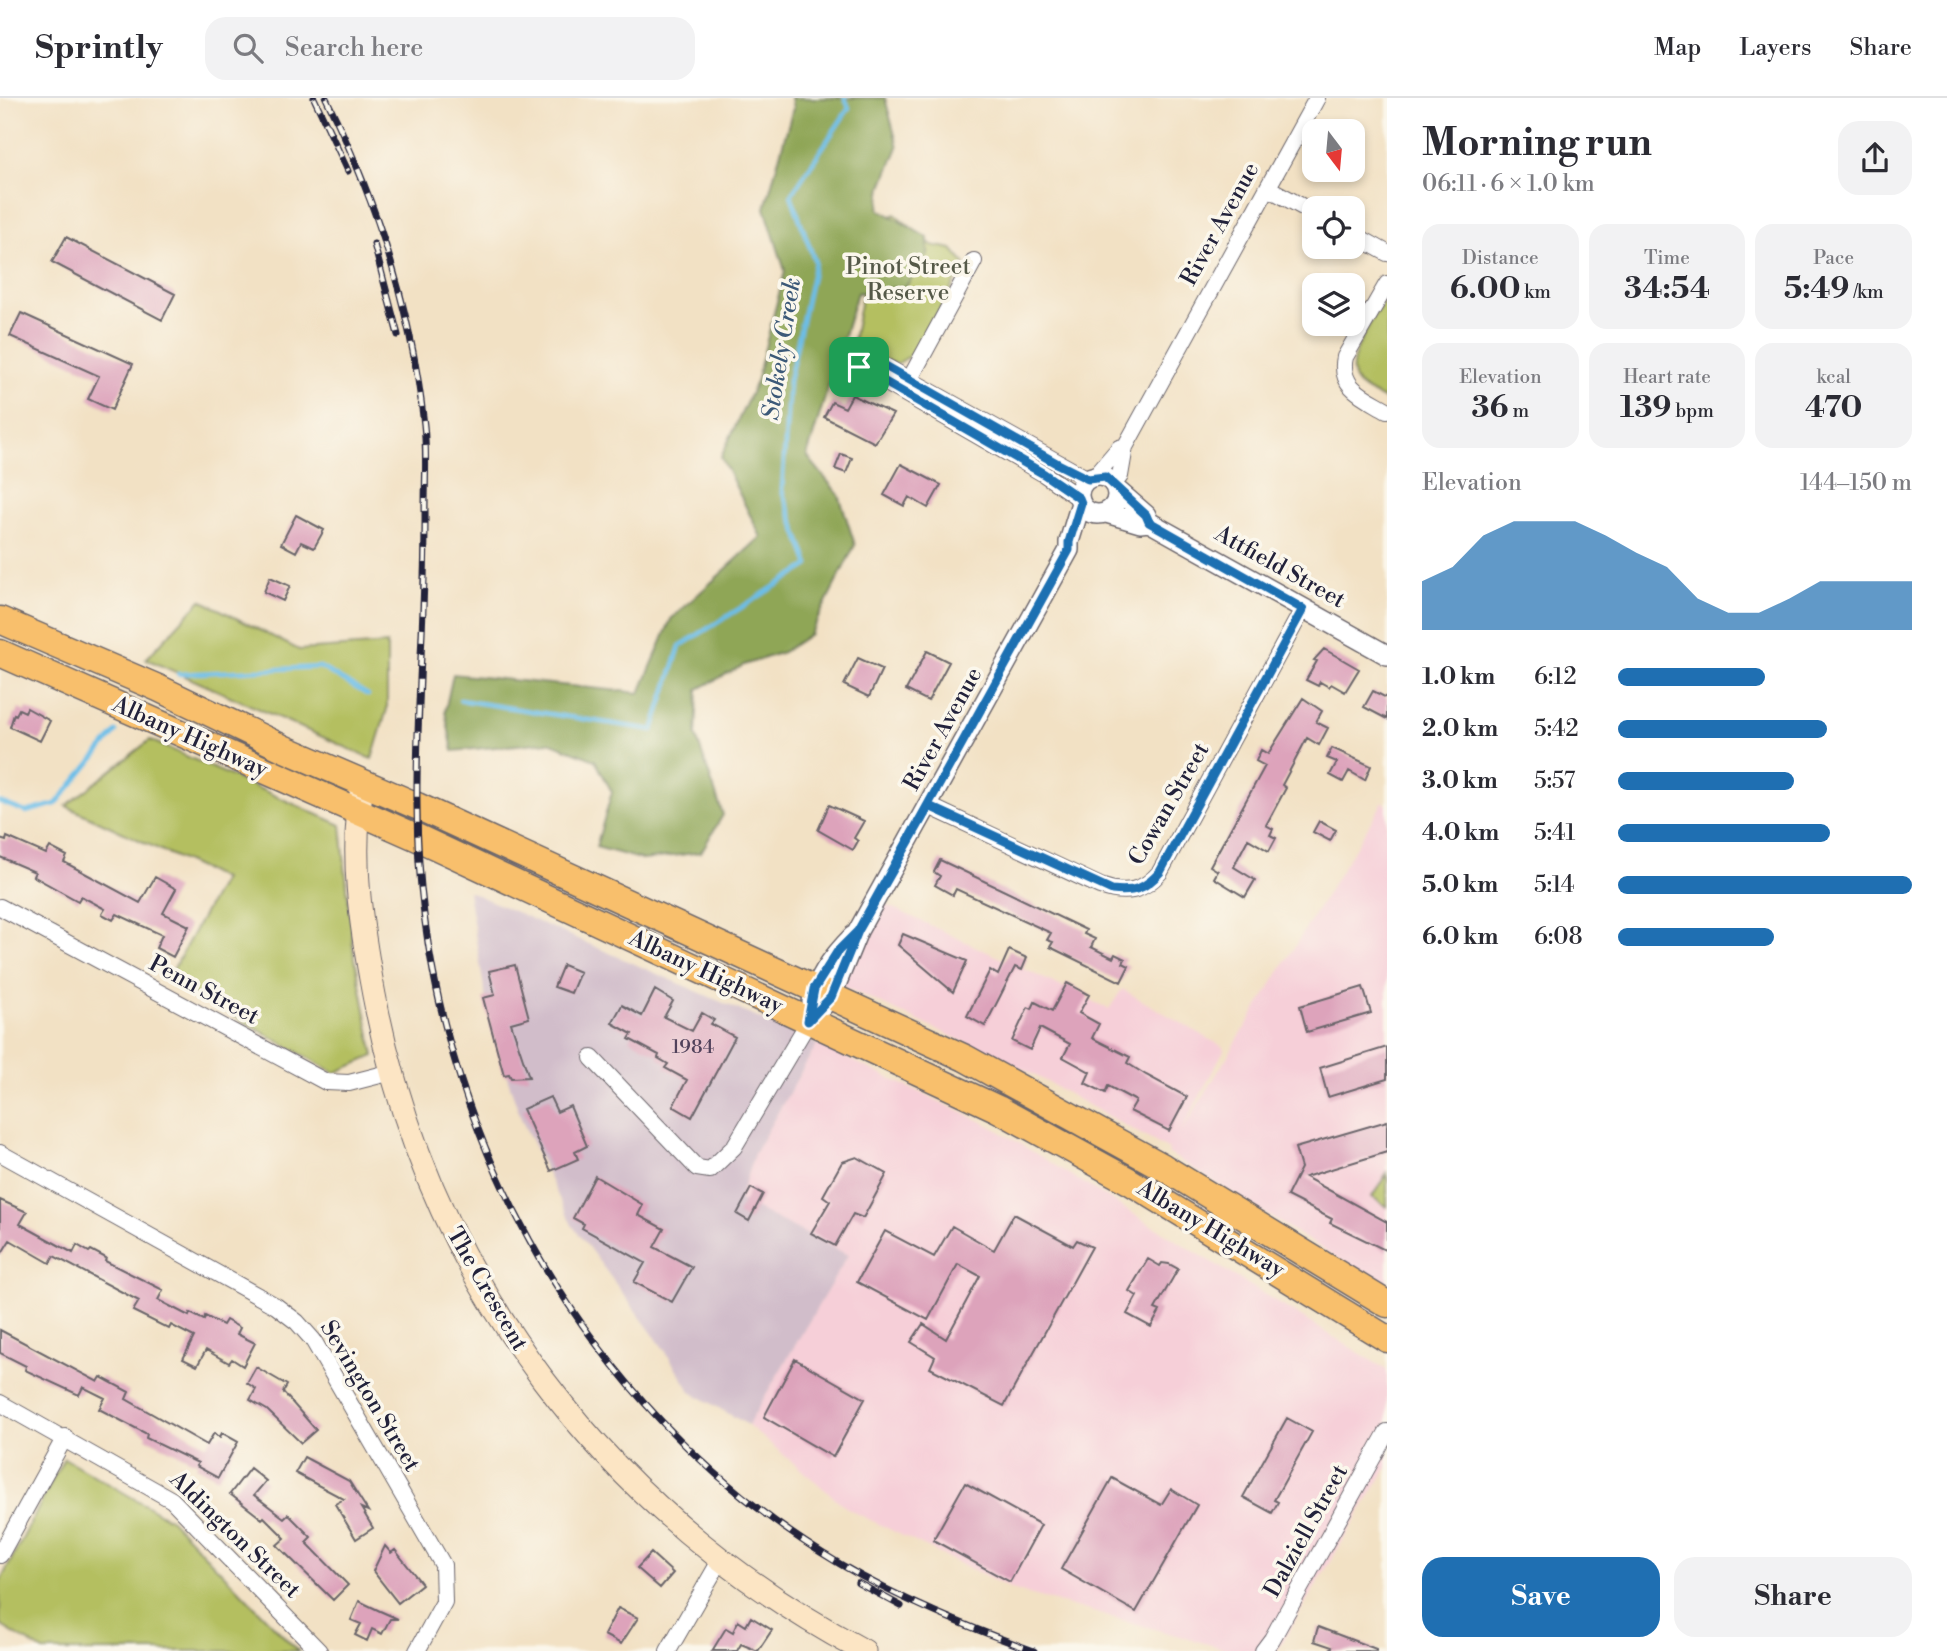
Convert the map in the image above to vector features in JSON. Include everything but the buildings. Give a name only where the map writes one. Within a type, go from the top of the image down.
[{"type":"highway","name":"Albany Highway","points":[[0,620],[158,688],[965,1058],[1130,1148],[1387,1304]]},
{"type":"highway","name":"Albany Highway","points":[[0,653],[491,872],[998,1109],[1261,1259],[1387,1339]]},
{"type":"highway","points":[[491,872],[501,846]]},
{"type":"highway","points":[[1117,1175],[1130,1148]]},
{"type":"main road","name":"The Crescent","points":[[363,783],[358,812],[358,866],[367,954],[392,1072],[419,1157],[447,1220],[485,1291],[523,1351],[570,1415],[617,1470],[660,1510],[721,1559],[804,1618],[864,1651]]},
{"type":"street","name":"River Avenue","points":[[1115,487],[1120,476],[1125,447],[1317,98]]},
{"type":"street","points":[[1268,188],[1302,206]]},
{"type":"street","points":[[1365,241],[1387,253]]},
{"type":"street","points":[[907,386],[974,261]]},
{"type":"street","points":[[1387,284],[1345,357],[1343,366],[1344,376],[1355,391],[1387,410]]},
{"type":"street","points":[[862,361],[1092,477],[1105,477],[1115,487],[1114,505],[1103,513],[1088,512],[1080,501],[1044,474],[907,386]]},
{"type":"street","name":"River Avenue","points":[[1092,477],[1119,448],[1125,447]]},
{"type":"street","points":[[1080,501],[1081,487],[1092,477]]},
{"type":"street","name":"Attfield Street","points":[[1115,487],[1146,515],[1149,522]]},
{"type":"street","name":"River Avenue","points":[[823,993],[1069,550],[1080,501]]},
{"type":"street","name":"River Avenue","points":[[1069,550],[1076,547],[1103,513]]},
{"type":"street","name":"Attfield Street","points":[[1103,513],[1140,523],[1149,522],[1387,655]]},
{"type":"street","name":"Cowan Street","points":[[929,806],[1100,886],[1126,892],[1140,890],[1160,872],[1303,609]]},
{"type":"street","name":"Penn Street","points":[[0,907],[327,1082],[349,1083],[392,1072]]},
{"type":"street","points":[[592,1058],[697,1168],[710,1170],[734,1147],[823,993]]},
{"type":"street","name":"Sevington Street","points":[[0,1153],[276,1306],[298,1322],[313,1340],[443,1565],[444,1602],[417,1651]]},
{"type":"street","name":"Aldington Street","points":[[0,1403],[65,1437],[172,1500],[319,1651]]},
{"type":"street","name":"Dalziell Street","points":[[1263,1651],[1387,1432]]},
{"type":"street","points":[[0,1555],[65,1437]]},
{"type":"street","points":[[668,1651],[721,1559]]},
{"type":"shaded area","points":[[1383,802],[1387,805],[1387,1289],[1168,1153],[1169,1150],[1029,1072],[830,980],[874,899],[1109,1009],[1122,989],[1225,1048],[1180,1134]]},
{"type":"shaded area","points":[[468,891],[817,1044],[754,1154],[739,1200],[848,1255],[748,1425],[691,1392],[664,1349],[572,1225],[522,1121],[491,1030]]},
{"type":"shaded area","points":[[817,1044],[991,1126],[1387,1370],[1387,1467],[1277,1651],[1233,1651],[1011,1589],[848,1509],[748,1425],[848,1255],[739,1201],[754,1154]]},
{"type":"green space","points":[[791,98],[885,98],[898,147],[882,186],[879,209],[928,238],[928,254],[906,286],[857,293],[807,456],[839,495],[855,545],[810,634],[783,652],[744,665],[698,689],[696,736],[723,815],[701,852],[644,860],[596,847],[612,792],[595,760],[549,742],[453,751],[445,711],[453,674],[640,693],[671,619],[761,537],[721,457],[756,382],[785,271],[765,208],[793,108]]},
{"type":"green space","name":"Pinot Street Reserve","points":[[895,214],[932,245],[952,249],[965,264],[916,352],[897,364],[865,355],[853,341],[875,224]]},
{"type":"green space","points":[[1387,295],[1387,401],[1368,392],[1358,384],[1353,375],[1356,352]]},
{"type":"green space","points":[[201,600],[299,650],[387,644],[387,709],[372,759],[146,659]]},
{"type":"green space","points":[[150,740],[341,825],[353,948],[374,1056],[335,1073],[168,979],[223,879],[66,806]]},
{"type":"green space","points":[[1387,1173],[1387,1207],[1372,1197]]},
{"type":"green space","points":[[64,1458],[171,1520],[298,1651],[43,1651],[0,1625],[0,1582]]},
{"type":"waterway","name":"Stokely Creek","points":[[460,700],[653,730],[680,646],[809,565],[782,491],[789,381],[815,262],[791,195],[849,108],[845,98]]},
{"type":"waterway","points":[[178,674],[320,667],[368,695]]},
{"type":"waterway","points":[[0,802],[26,812],[56,804],[116,732]]},
{"type":"railway","points":[[314,98],[348,171]]},
{"type":"railway","points":[[326,98],[376,216],[401,298],[418,382],[426,456],[417,805],[425,919],[446,1030],[481,1138],[530,1240],[590,1335],[662,1422],[746,1499],[840,1564],[935,1612],[1034,1651]]},
{"type":"railway","points":[[374,244],[398,335]]},
{"type":"railway","points":[[858,1583],[901,1606]]},
{"type":"route","points":[[859,367],[866,355],[1058,464],[1088,479],[1095,476],[1105,477],[1146,515],[1149,522],[1303,609],[1160,872],[1150,884],[1140,890],[1126,892],[1100,886],[929,806],[858,931],[838,951],[814,989],[808,1021],[831,997],[848,961],[858,931],[1069,550],[1081,503],[1079,498],[1062,485],[859,367]]}]
